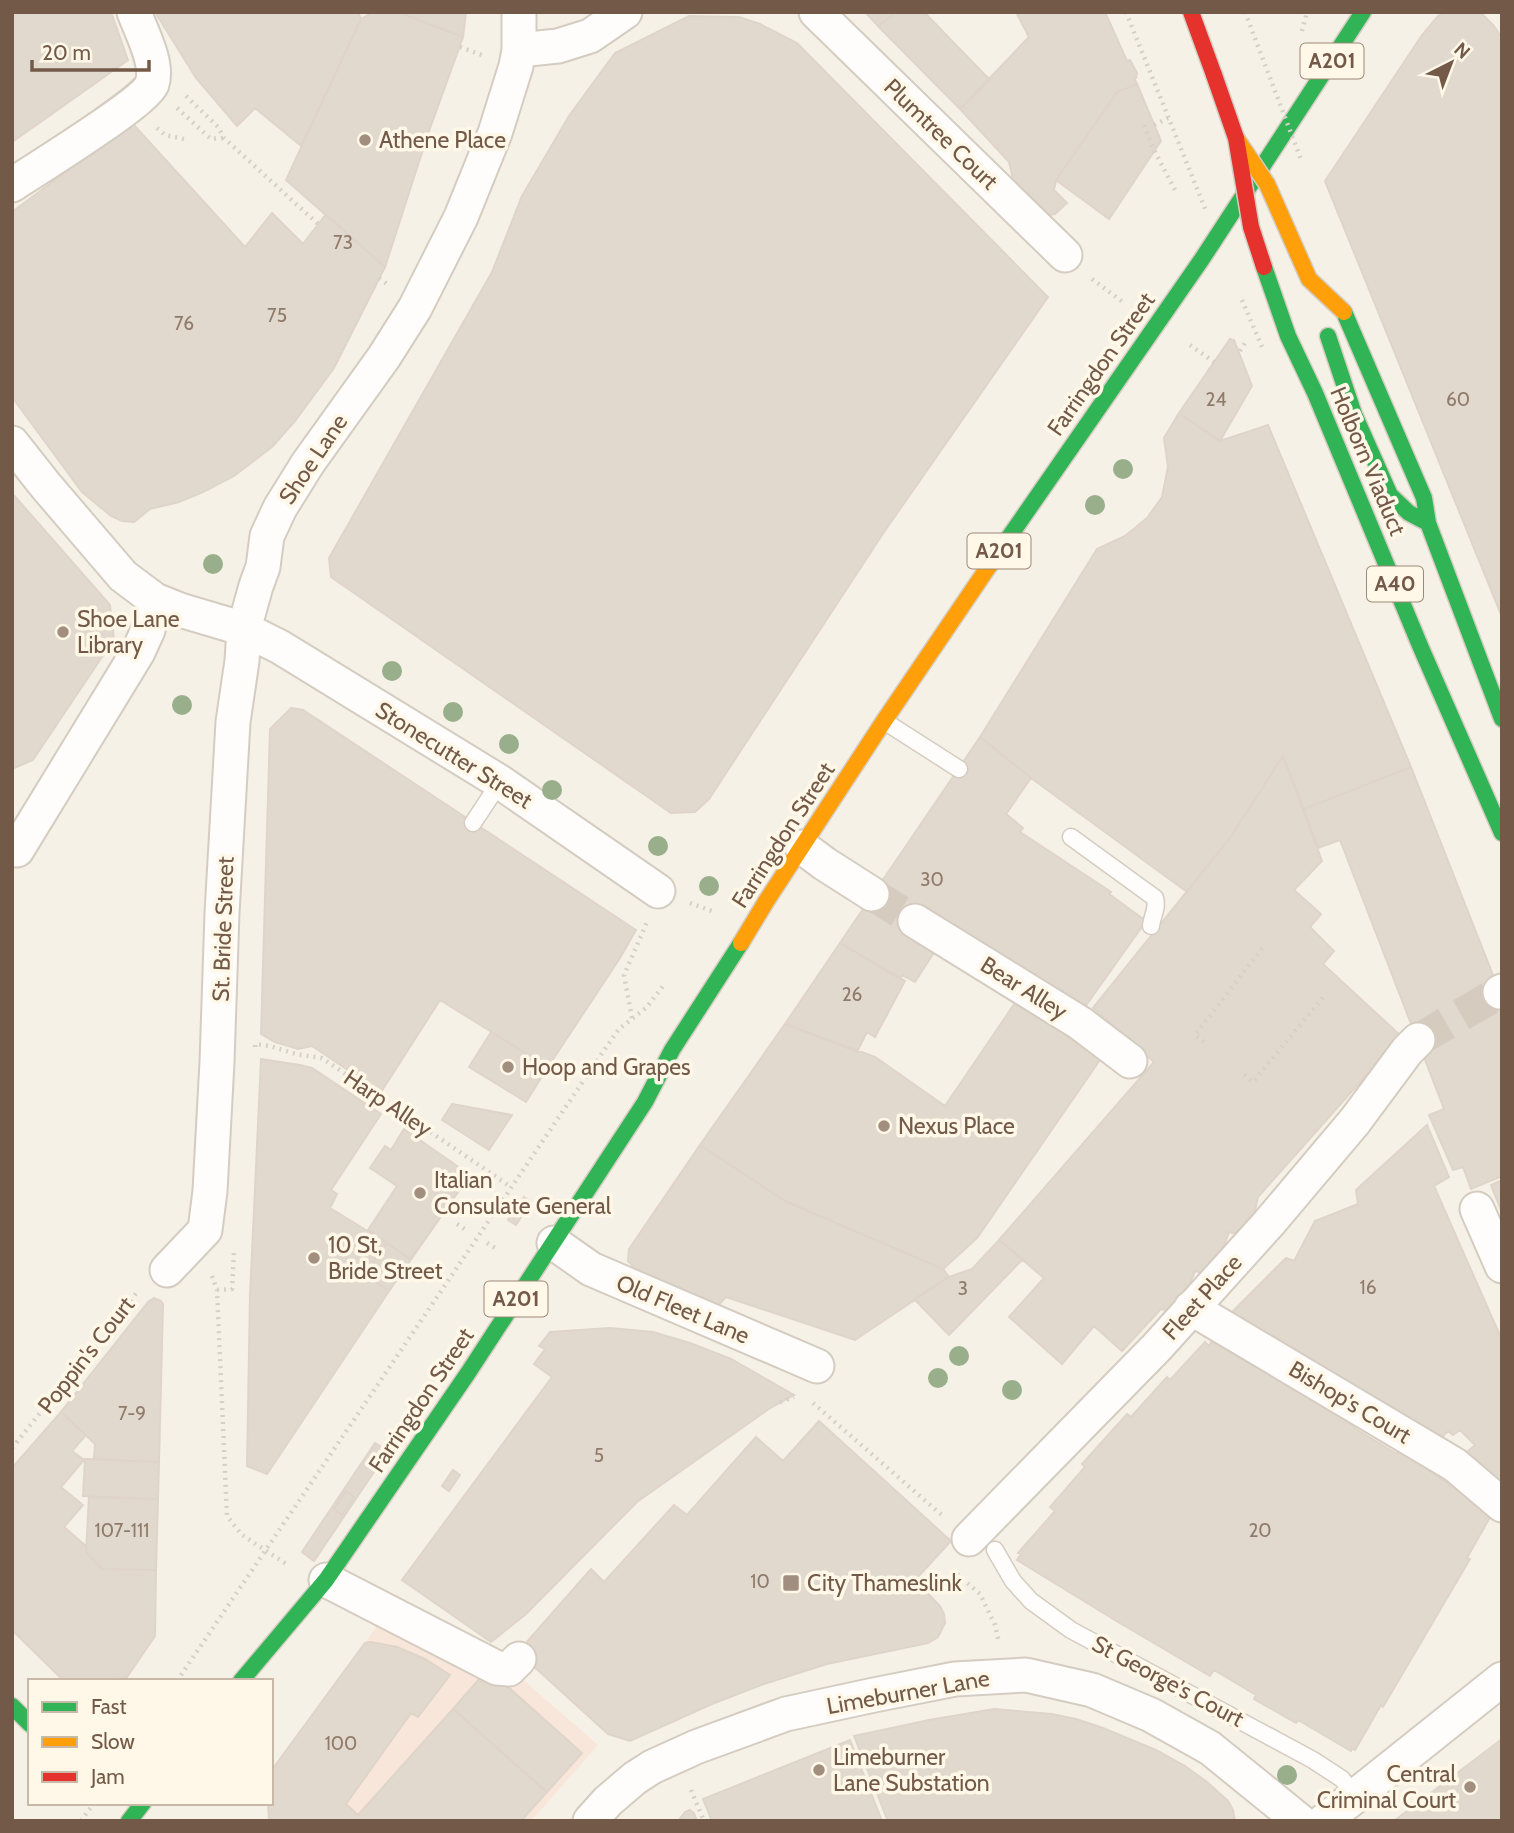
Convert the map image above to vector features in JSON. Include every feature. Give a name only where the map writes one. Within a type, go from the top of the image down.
[{"type":"main road","name":"Holborn Viaduct","points":[[1191,12],[1236,138],[1251,227],[1288,336],[1315,393],[1421,648],[1502,833]]},
{"type":"main road","name":"Farringdon Street","points":[[243,1679],[326,1580],[554,1243],[645,1102],[672,1050],[884,720],[1202,258],[1363,12]]},
{"type":"main road","name":"Holborn Viaduct","points":[[1236,138],[1267,184],[1309,279],[1354,414],[1390,495],[1409,513],[1428,523],[1502,719]]},
{"type":"main road","points":[[1309,279],[1343,312],[1423,498],[1428,523]]},
{"type":"main road","points":[[12,1706],[28,1722]]},
{"type":"main road","points":[[126,1818],[141,1805]]},
{"type":"street","points":[[12,185],[132,105],[152,85],[154,65],[134,12]]},
{"type":"street","points":[[504,53],[519,12]]},
{"type":"street","points":[[504,53],[544,12]]},
{"type":"street","points":[[504,53],[558,46],[590,36],[625,12]]},
{"type":"street","name":"Plumtree Court","points":[[816,12],[1065,255]]},
{"type":"street","name":"Shoe Lane","points":[[244,629],[263,567],[267,536],[279,508],[415,308],[466,205],[495,133],[516,66],[504,53]]},
{"type":"street","points":[[12,443],[123,576],[155,600],[244,629]]},
{"type":"street","points":[[15,853],[138,652],[148,630],[155,600]]},
{"type":"street","name":"Stonecutter Street","points":[[244,629],[342,684],[500,782],[658,891]]},
{"type":"street","name":"St. Bride Street","points":[[205,1230],[215,1101],[233,722],[244,629]]},
{"type":"street","points":[[802,847],[872,894]]},
{"type":"street","name":"Bear Alley","points":[[915,921],[1084,1019],[1130,1061]]},
{"type":"street","name":"Fleet Place","points":[[982,1544],[1269,1223],[1418,1040]]},
{"type":"street","points":[[1477,1209],[1502,1266]]},
{"type":"street","points":[[167,1270],[205,1230]]},
{"type":"street","name":"Old Fleet Lane","points":[[554,1243],[592,1269],[810,1380]]},
{"type":"street","name":"Bishop's Court","points":[[1191,1308],[1455,1465],[1502,1505]]},
{"type":"street","points":[[326,1580],[497,1668],[509,1669],[519,1659]]},
{"type":"street","name":"Limeburner Lane","points":[[590,1821],[608,1801],[652,1767],[696,1747],[786,1714],[955,1679],[1026,1675],[1092,1690],[1151,1715],[1210,1748],[1300,1821]]},
{"type":"street","points":[[1324,1821],[1502,1679]]},
{"type":"lane","points":[[884,720],[959,769]]},
{"type":"lane","points":[[473,823],[500,782]]},
{"type":"lane","points":[[1071,837],[1155,898],[1156,911],[1151,926]]},
{"type":"lane","name":"St George's Court","points":[[982,1544],[1031,1601],[1071,1630],[1313,1759],[1342,1779],[1355,1796]]},
{"type":"path","points":[[1126,12],[1209,217]]},
{"type":"path","points":[[460,47],[504,53]]},
{"type":"path","points":[[183,94],[218,127],[224,138],[318,224]]},
{"type":"path","points":[[176,107],[211,139],[224,138]]},
{"type":"path","points":[[1154,125],[1168,118]]},
{"type":"path","points":[[1144,125],[1175,190]]},
{"type":"path","points":[[1065,255],[1104,290],[1126,305]]},
{"type":"path","points":[[1239,292],[1262,347]]},
{"type":"path","points":[[1187,343],[1214,362]]},
{"type":"path","points":[[632,1018],[624,975],[658,891]]},
{"type":"path","points":[[1204,1042],[1195,1035],[1264,946]]},
{"type":"path","points":[[1244,1075],[1253,1082],[1325,995]]},
{"type":"path","name":"Farringdon Street","points":[[178,1679],[619,1030],[646,1009]]},
{"type":"path","name":"Harp Alley","points":[[255,1044],[323,1058],[511,1187]]},
{"type":"path","points":[[457,1224],[466,1230]]},
{"type":"path","points":[[205,1230],[209,1270],[217,1290],[228,1516],[242,1535],[274,1557]]},
{"type":"path","points":[[487,1243],[495,1248]]},
{"type":"path","name":"Poppin's Court","points":[[12,1448],[135,1293],[152,1278],[167,1270]]},
{"type":"path","points":[[780,1402],[810,1380]]},
{"type":"path","points":[[813,1403],[982,1544]]},
{"type":"path","points":[[955,1572],[980,1594],[995,1625],[999,1643]]},
{"type":"path","points":[[690,1787],[704,1821]]},
{"type":"path","points":[[81,1821],[92,1805]]},
{"type":"shaded area","points":[[378,1624],[456,1667],[513,1671],[598,1745],[531,1821],[269,1821],[269,1809]]},
{"type":"building","points":[[12,12],[111,12],[128,60],[12,142]]},
{"type":"building","points":[[155,12],[358,12],[361,19],[301,146],[255,108],[237,126],[196,78]]},
{"type":"building","name":"Athene Place","points":[[373,12],[398,12],[463,37],[385,267],[286,180],[361,19]]},
{"type":"building","points":[[398,12],[466,12],[463,37]]},
{"type":"building","points":[[865,12],[897,12],[878,26]]},
{"type":"building","points":[[897,12],[924,12],[990,80],[960,109],[878,26]]},
{"type":"building","points":[[1016,12],[1105,12],[1127,61],[1130,60],[1137,73],[1134,78],[1137,84],[1117,92],[1056,180],[1054,190],[1067,203],[1055,214],[1043,216],[1014,183],[1009,162],[960,109],[1029,37]]},
{"type":"building","points":[[1445,12],[1480,12],[1502,38],[1502,617],[1325,181],[1422,35],[1438,16]]},
{"type":"building","points":[[689,16],[739,17],[760,24],[797,43],[1048,297],[884,532],[709,799],[695,812],[671,813],[331,577],[329,558],[492,272],[522,196],[569,116],[615,53]]},
{"type":"building","points":[[1137,84],[1161,141],[1109,219],[1056,180],[1117,92]]},
{"type":"building","points":[[132,123],[245,247],[272,213],[303,244],[326,214],[385,267],[334,368],[272,447],[234,476],[179,502],[150,509],[134,522],[111,516],[82,492],[12,397],[12,212]]},
{"type":"building","points":[[1230,339],[1234,340],[1252,386],[1220,441],[1179,413]]},
{"type":"building","points":[[1179,413],[1220,441],[1268,425],[1411,767],[1304,809],[1283,756],[1230,838],[1187,892],[1031,778],[980,737],[1097,549],[1125,536],[1147,518],[1162,497],[1168,467],[1164,438]]},
{"type":"building","points":[[12,493],[110,605],[114,639],[33,760],[12,769]]},
{"type":"building","points":[[291,708],[303,710],[636,930],[548,1067],[440,1000],[381,1092],[312,1046],[298,1049],[275,1042],[261,1034],[270,729]]},
{"type":"building","points":[[980,737],[1031,778],[1006,814],[1023,828],[1020,832],[1111,892],[1109,894],[1146,921],[1082,1011],[937,948],[915,982],[902,975],[900,979],[840,943]]},
{"type":"building","points":[[1283,756],[1322,861],[1294,890],[1321,914],[1310,927],[1334,951],[1323,964],[1401,1036],[1258,1197],[1249,1237],[1229,1232],[1213,1276],[1195,1271],[1178,1313],[1161,1309],[1122,1351],[1094,1326],[1062,1364],[1009,1317],[1044,1278],[999,1240],[1154,1062],[1093,1008],[1230,838]]},
{"type":"building","points":[[1411,767],[1502,998],[1502,1176],[1471,1189],[1463,1167],[1453,1170],[1429,1115],[1444,1109],[1340,840],[1318,848],[1304,809]]},
{"type":"building","points":[[840,943],[905,981],[875,1037],[867,1032],[857,1052],[785,1024]]},
{"type":"building","name":"Nexus Place","points":[[1017,1000],[1102,1057],[977,1238],[943,1269],[785,1201],[700,1145],[785,1024],[875,1057],[945,1106]]},
{"type":"building","name":"Hoop and Grapes","points":[[491,1032],[548,1067],[526,1102],[469,1067]]},
{"type":"building","name":"10 St, Bride Street","points":[[261,1059],[312,1068],[381,1114],[331,1190],[337,1194],[330,1208],[387,1243],[365,1274],[389,1291],[267,1474],[247,1466],[250,1296]]},
{"type":"building","points":[[452,1104],[512,1115],[489,1150],[442,1120]]},
{"type":"building","points":[[1427,1125],[1449,1177],[1434,1186],[1502,1340],[1502,1487],[1466,1453],[1475,1445],[1460,1430],[1453,1435],[1448,1431],[1441,1438],[1314,1362],[1310,1366],[1276,1347],[1280,1340],[1231,1313],[1286,1258],[1294,1261],[1315,1221],[1358,1204],[1356,1190]]},
{"type":"building","points":[[404,1129],[470,1175],[410,1259],[368,1230],[397,1186],[370,1168],[385,1146],[391,1150]]},
{"type":"building","points":[[404,1129],[470,1175],[389,1291],[365,1274],[387,1243],[368,1230],[397,1186],[370,1168],[385,1146],[391,1150]]},
{"type":"building","points":[[700,1145],[785,1201],[943,1269],[949,1277],[855,1340],[726,1297],[717,1307],[639,1272],[628,1261],[629,1249]]},
{"type":"building","points":[[1502,1180],[1502,1213],[1491,1185]]},
{"type":"building","points":[[524,1197],[531,1202],[516,1225],[508,1220]]},
{"type":"building","points":[[999,1240],[1023,1259],[949,1335],[914,1299],[949,1277],[972,1269]]},
{"type":"building","points":[[154,1298],[163,1304],[159,1462],[94,1459],[95,1444],[61,1412],[148,1302]]},
{"type":"building","points":[[610,1328],[653,1332],[690,1343],[731,1359],[794,1395],[770,1408],[637,1502],[526,1614],[491,1642],[402,1580],[552,1377],[534,1364],[545,1349],[539,1346],[550,1332]]},
{"type":"building","points":[[1213,1339],[1357,1423],[1354,1428],[1397,1454],[1399,1451],[1441,1475],[1439,1478],[1492,1509],[1493,1512],[1467,1558],[1470,1559],[1355,1750],[1352,1748],[1351,1751],[1298,1720],[1296,1723],[1254,1699],[1256,1695],[1214,1670],[1210,1676],[1017,1560],[1021,1554],[1018,1553],[1055,1511],[1050,1507],[1085,1467],[1082,1464],[1127,1414],[1131,1417],[1167,1377],[1170,1380],[1205,1342],[1209,1346]]},
{"type":"building","points":[[61,1412],[86,1435],[72,1451],[84,1460],[61,1487],[83,1505],[64,1527],[86,1546],[86,1552],[102,1569],[156,1570],[155,1636],[127,1677],[62,1679],[12,1630],[12,1468]]},
{"type":"building","points":[[819,1421],[951,1541],[915,1580],[940,1606],[944,1614],[945,1623],[938,1637],[928,1643],[827,1664],[764,1684],[630,1741],[608,1734],[518,1652],[591,1569],[604,1582],[674,1505],[687,1515],[756,1437],[783,1461]]},
{"type":"building","points":[[375,1443],[388,1451],[314,1561],[302,1552]]},
{"type":"building","points":[[85,1459],[159,1462],[158,1499],[83,1496]]},
{"type":"building","points":[[453,1470],[460,1475],[449,1491],[442,1486]]},
{"type":"building","points":[[346,1491],[354,1497],[342,1515],[334,1509]]},
{"type":"building","points":[[89,1497],[158,1499],[156,1570],[102,1569],[86,1552]]},
{"type":"building","points":[[365,1643],[397,1647],[425,1659],[450,1675],[418,1717],[411,1713],[346,1804],[358,1815],[453,1709],[547,1792],[521,1821],[269,1821],[268,1805],[273,1805],[273,1768]]},
{"type":"building","points":[[488,1669],[582,1753],[547,1792],[453,1709]]},
{"type":"building","points":[[994,1709],[1076,1719],[1156,1750],[1207,1782],[1228,1801],[1235,1821],[888,1821],[854,1736]]},
{"type":"building","name":"Central Criminal Court","points":[[1502,1739],[1502,1821],[1394,1821],[1473,1761]]},
{"type":"building","name":"Limeburner Lane Substation","points":[[850,1740],[882,1821],[712,1821],[703,1799]]},
{"type":"building","points":[[690,1810],[697,1821],[678,1821],[685,1812]]},
{"type":"tunnel","points":[[872,894],[915,921]]},
{"type":"tunnel","points":[[1418,1040],[1500,992]]},
{"type":"traffic: fast","points":[[989,566],[1202,259],[1363,12]]},
{"type":"traffic: fast","points":[[1264,267],[1288,336],[1315,393],[1421,648],[1502,833]]},
{"type":"traffic: fast","points":[[1344,312],[1424,498],[1428,523],[1502,719]]},
{"type":"traffic: fast","points":[[1328,336],[1354,414],[1390,495],[1409,513],[1428,523]]},
{"type":"traffic: fast","points":[[243,1679],[326,1580],[468,1373],[645,1102],[672,1050],[741,943]]},
{"type":"traffic: fast","points":[[12,1706],[28,1722]]},
{"type":"traffic: fast","points":[[129,1821],[141,1805]]},
{"type":"traffic: slow","points":[[1236,138],[1267,184],[1309,279],[1344,312]]},
{"type":"traffic: slow","points":[[741,943],[884,721],[989,566]]},
{"type":"traffic: jam","points":[[1191,12],[1214,75]]},
{"type":"traffic: jam","points":[[1214,75],[1236,138],[1251,227],[1264,267]]},
{"type":"place","name":"Athene Place","points":[[365,140]]},
{"type":"place","name":"Shoe Lane Library","points":[[63,632]]},
{"type":"place","name":"Hoop and Grapes","points":[[508,1067]]},
{"type":"place","name":"Nexus Place","points":[[884,1126]]},
{"type":"place","name":"Italian Consulate General","points":[[420,1193]]},
{"type":"place","name":"10 St, Bride Street","points":[[314,1258]]},
{"type":"place","name":"City Thameslink","points":[[791,1583]]},
{"type":"place","name":"Limeburner Lane Substation","points":[[819,1770]]},
{"type":"place","name":"Central Criminal Court","points":[[1470,1787]]}]
